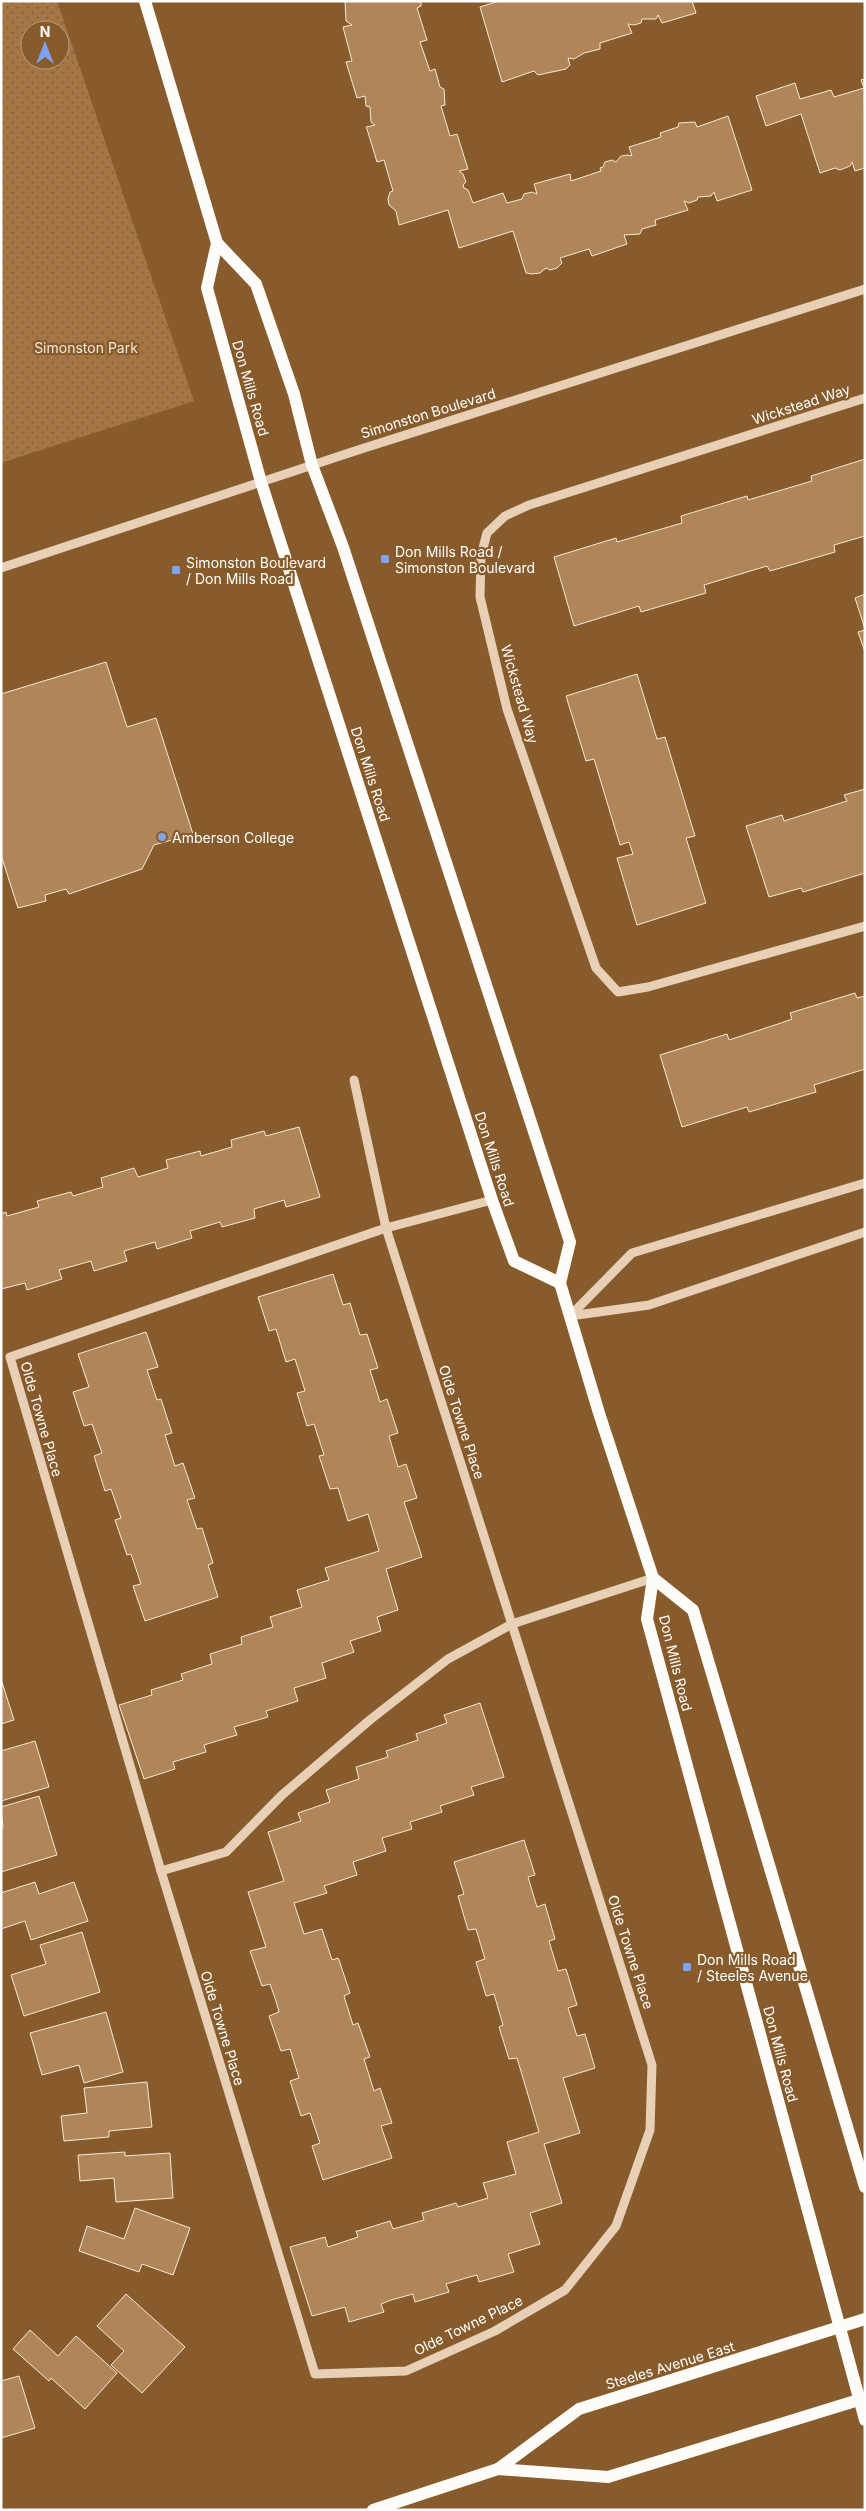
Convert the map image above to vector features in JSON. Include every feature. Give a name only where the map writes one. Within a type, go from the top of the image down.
[{"type":"main road","name":"Don Mills Road","points":[[145,1],[217,243],[256,284],[294,394],[312,464],[343,547],[570,1242],[560,1283],[599,1413],[653,1578],[647,1619],[840,2328],[862,2399],[865,2420]]},
{"type":"main road","name":"Don Mills Road","points":[[217,243],[207,288],[261,482],[492,1200],[514,1261],[560,1283]]},
{"type":"main road","name":"Don Mills Road","points":[[653,1578],[693,1610],[865,2187]]},
{"type":"main road","name":"Steeles Avenue East","points":[[373,2510],[498,2469],[579,2409],[865,2319]]},
{"type":"main road","name":"Steeles Avenue East","points":[[498,2469],[608,2477],[862,2399]]},
{"type":"street","name":"Simonston Boulevard","points":[[1,568],[312,464],[865,289]]},
{"type":"street","name":"Wickstead Way","points":[[865,398],[529,505],[505,516],[487,533],[481,556],[480,597],[507,709],[596,968],[618,992],[648,987],[865,926]]},
{"type":"street","name":"Olde Towne Place","points":[[354,1080],[386,1228],[652,2065],[650,2130],[616,2226],[565,2290],[495,2331],[406,2371],[315,2374],[161,1871],[10,1357],[386,1228],[492,1200]]},
{"type":"street","points":[[570,1316],[632,1253],[865,1184]]},
{"type":"street","points":[[570,1316],[649,1305],[865,1232]]},
{"type":"street","points":[[161,1871],[226,1852],[282,1795],[371,1719],[448,1659],[512,1624],[653,1578]]},
{"type":"green space","name":"Simonston Park","points":[[1,1],[57,1],[64,20],[20,20],[20,70],[70,70],[70,39],[194,401],[1,463]]},
{"type":"building","points":[[345,1],[421,1],[421,6],[417,8],[427,40],[420,42],[430,71],[435,69],[440,87],[444,89],[445,105],[441,106],[450,136],[457,134],[468,169],[459,171],[463,174],[466,182],[463,185],[464,188],[468,190],[473,203],[503,193],[507,203],[522,199],[524,194],[532,192],[537,194],[534,184],[570,174],[571,181],[601,171],[600,168],[603,167],[605,162],[612,160],[616,162],[621,156],[632,156],[629,147],[661,137],[660,133],[678,127],[679,123],[695,122],[697,127],[728,116],[752,190],[717,201],[714,192],[711,196],[698,197],[697,200],[689,203],[684,201],[688,210],[655,220],[656,225],[642,229],[640,234],[624,235],[627,244],[592,256],[589,249],[560,258],[562,263],[557,268],[550,270],[546,268],[540,273],[532,274],[526,273],[513,231],[459,248],[448,210],[399,225],[396,211],[389,205],[390,192],[393,191],[384,160],[377,162],[366,127],[375,125],[371,122],[370,107],[366,106],[365,96],[357,98],[346,62],[352,61],[343,27],[352,25],[346,21]]},
{"type":"building","points":[[499,1],[692,1],[696,13],[662,23],[658,15],[656,19],[642,19],[641,23],[628,24],[632,33],[600,43],[600,49],[584,53],[574,59],[568,58],[570,65],[566,69],[538,75],[534,71],[502,82],[480,7]]},
{"type":"building","points":[[864,79],[865,168],[855,171],[852,162],[850,166],[840,170],[835,168],[820,173],[801,114],[766,126],[756,96],[795,83],[800,99],[831,90],[834,97],[864,88],[861,80]]},
{"type":"building","points":[[865,459],[865,536],[834,545],[835,552],[770,571],[767,566],[704,585],[706,593],[641,612],[639,606],[574,626],[554,557],[616,538],[617,542],[682,523],[681,516],[747,496],[748,500],[812,481],[811,476]]},
{"type":"building","points":[[865,594],[865,629],[855,598]]},
{"type":"building","points":[[865,630],[865,652],[858,632]]},
{"type":"building","points":[[106,662],[127,727],[156,718],[193,834],[154,845],[142,869],[69,894],[66,889],[45,895],[46,901],[18,908],[1,855],[1,694]]},
{"type":"building","points":[[637,674],[657,739],[665,737],[695,836],[686,838],[706,903],[637,925],[617,858],[633,854],[629,842],[620,845],[594,759],[586,761],[566,696]]},
{"type":"building","points":[[865,789],[865,873],[803,892],[801,888],[769,897],[746,826],[782,815],[784,821],[847,801],[844,795]]},
{"type":"building","points":[[855,993],[857,998],[865,996],[865,1069],[814,1085],[816,1092],[749,1112],[747,1107],[682,1127],[660,1055],[727,1034],[729,1040],[792,1019],[790,1013]]},
{"type":"building","points":[[299,1127],[320,1197],[286,1207],[284,1200],[254,1209],[255,1218],[222,1227],[220,1222],[190,1231],[192,1238],[157,1249],[155,1242],[124,1251],[127,1261],[94,1271],[91,1261],[59,1270],[62,1279],[27,1290],[25,1283],[1,1289],[1,1214],[6,1212],[7,1216],[39,1207],[37,1201],[71,1192],[73,1196],[103,1187],[101,1178],[134,1168],[138,1177],[168,1168],[166,1160],[200,1151],[201,1156],[232,1147],[231,1140],[264,1131],[266,1136]]},
{"type":"building","points":[[333,1274],[343,1305],[350,1303],[360,1335],[367,1334],[378,1368],[370,1370],[380,1402],[387,1399],[398,1433],[389,1436],[398,1467],[406,1464],[417,1498],[404,1502],[422,1557],[386,1569],[398,1610],[377,1617],[381,1631],[350,1641],[354,1652],[322,1663],[326,1678],[294,1688],[298,1701],[266,1711],[268,1717],[234,1727],[237,1735],[204,1745],[206,1752],[173,1762],[175,1769],[144,1779],[119,1705],[152,1695],[151,1690],[183,1680],[181,1674],[212,1664],[210,1654],[242,1644],[241,1637],[273,1627],[270,1617],[302,1607],[297,1590],[329,1580],[325,1568],[379,1551],[368,1514],[348,1521],[338,1488],[330,1489],[319,1456],[324,1455],[314,1424],[307,1426],[297,1393],[305,1391],[295,1359],[286,1362],[276,1329],[269,1331],[258,1297]]},
{"type":"building","points":[[146,1332],[158,1367],[147,1370],[157,1400],[161,1399],[172,1433],[165,1435],[175,1466],[183,1463],[195,1498],[187,1500],[197,1529],[202,1528],[213,1563],[208,1565],[218,1597],[145,1621],[133,1586],[141,1584],[131,1554],[127,1555],[115,1520],[121,1518],[111,1489],[105,1491],[94,1456],[102,1453],[92,1424],[84,1426],[73,1392],[89,1387],[78,1354]]},
{"type":"building","points":[[1,1679],[14,1720],[1,1724]]},
{"type":"building","points":[[480,1703],[504,1777],[471,1787],[474,1795],[440,1806],[442,1812],[410,1822],[412,1829],[382,1838],[386,1851],[353,1862],[357,1875],[324,1886],[327,1893],[294,1903],[304,1934],[322,1929],[332,1960],[338,1958],[339,1960],[350,1993],[344,1996],[353,2025],[358,2023],[370,2057],[364,2059],[374,2091],[380,2088],[392,2123],[381,2126],[392,2158],[323,2180],[312,2146],[320,2143],[310,2113],[301,2116],[290,2081],[299,2078],[290,2049],[281,2051],[269,2016],[279,2012],[276,2001],[270,1984],[262,1986],[250,1951],[266,1947],[248,1892],[284,1881],[268,1832],[301,1821],[298,1813],[330,1802],[326,1790],[359,1779],[356,1767],[388,1757],[386,1751],[418,1740],[416,1734],[447,1723],[444,1715]]},
{"type":"building","points":[[35,1741],[49,1787],[1,1801],[1,1751]]},
{"type":"building","points":[[39,1796],[57,1855],[1,1872],[1,1829],[3,1828],[1,1807]]},
{"type":"building","points":[[524,1840],[535,1875],[528,1877],[537,1907],[545,1904],[555,1939],[549,1941],[558,1971],[566,1969],[577,2005],[568,2008],[577,2036],[585,2034],[595,2068],[563,2078],[580,2133],[544,2144],[562,2203],[530,2213],[540,2244],[508,2254],[514,2272],[479,2282],[477,2275],[446,2284],[449,2292],[415,2302],[413,2294],[391,2300],[381,2304],[384,2312],[349,2322],[345,2307],[312,2316],[290,2247],[325,2237],[328,2247],[358,2237],[356,2231],[390,2221],[393,2229],[424,2220],[422,2213],[456,2203],[458,2207],[488,2198],[483,2183],[516,2174],[507,2142],[539,2132],[517,2058],[509,2059],[499,2027],[503,2025],[494,1994],[486,1996],[476,1962],[485,1959],[476,1929],[468,1930],[458,1896],[464,1894],[454,1862]]},
{"type":"building","points":[[35,1882],[39,1894],[74,1882],[88,1921],[31,1940],[25,1921],[1,1929],[1,1893]]},
{"type":"building","points":[[82,1932],[100,1992],[24,2016],[11,1975],[46,1964],[40,1945]]},
{"type":"building","points":[[106,2012],[123,2072],[84,2083],[79,2065],[42,2075],[30,2033]]},
{"type":"building","points":[[147,2082],[152,2127],[109,2131],[109,2137],[64,2141],[61,2116],[87,2113],[84,2088]]},
{"type":"building","points":[[125,2152],[125,2156],[170,2153],[173,2198],[116,2202],[114,2178],[80,2181],[78,2155]]},
{"type":"building","points":[[135,2208],[190,2228],[173,2275],[142,2264],[139,2272],[79,2251],[87,2226],[124,2239]]},
{"type":"building","points":[[126,2294],[185,2347],[142,2393],[111,2365],[124,2351],[97,2326]]},
{"type":"building","points":[[30,2330],[58,2356],[76,2336],[117,2373],[85,2409],[51,2378],[49,2381],[13,2349]]},
{"type":"building","points":[[19,2376],[35,2428],[1,2438],[1,2381]]},
{"type":"place","name":"Don Mills Road / Simonston Boulevard","points":[[385,559]]},
{"type":"place","name":"Simonston Boulevard / Don Mills Road","points":[[176,570]]},
{"type":"place","name":"Amberson College","points":[[162,837]]},
{"type":"place","name":"Don Mills Road / Steeles Avenue","points":[[687,1967]]}]
